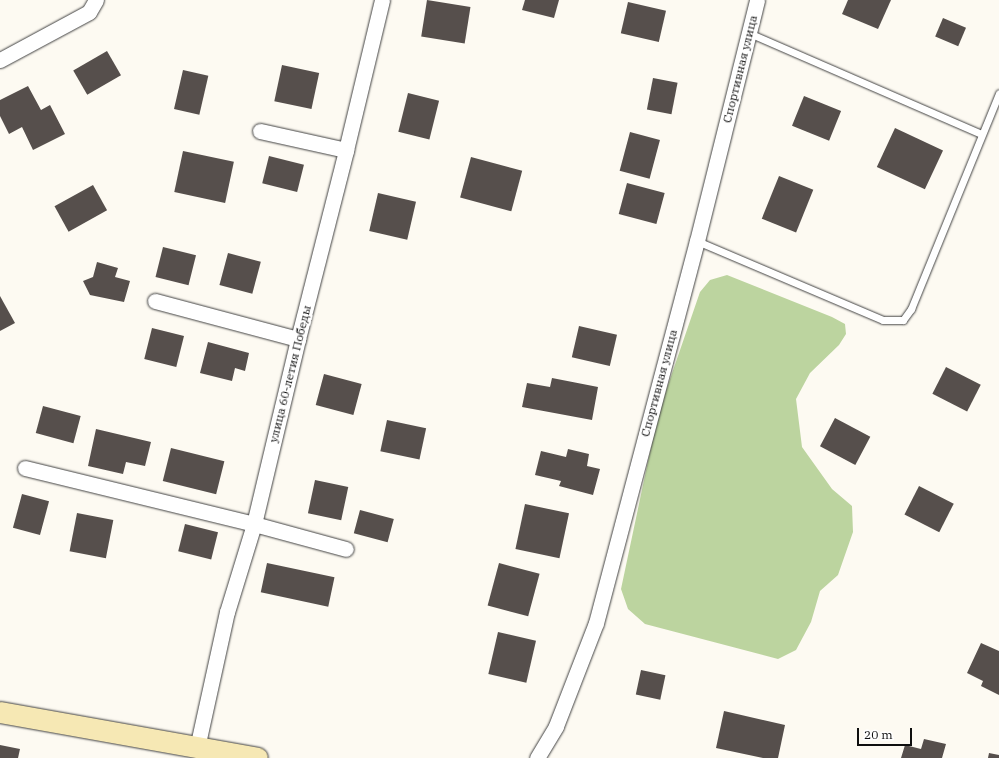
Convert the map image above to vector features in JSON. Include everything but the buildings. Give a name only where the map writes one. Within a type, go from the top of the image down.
[{"type":"street","points":[[0,60],[89,12],[96,0]]},
{"type":"street","name":"улица 60-летия Победы","points":[[197,748],[227,612],[254,524],[382,0]]},
{"type":"street","name":"Спортивная улица","points":[[537,758],[556,726],[596,623],[697,241],[757,0]]},
{"type":"street","points":[[260,131],[346,150]]},
{"type":"street","points":[[155,301],[298,339]]},
{"type":"street","points":[[25,468],[254,524],[346,549]]},
{"type":"street","points":[[0,712],[257,758]]},
{"type":"lane","points":[[749,33],[981,134]]},
{"type":"lane","points":[[697,241],[883,320],[903,320],[911,309],[981,134],[999,94]]},
{"type":"green space","points":[[727,275],[832,317],[845,324],[846,334],[839,345],[810,373],[796,399],[802,447],[832,489],[852,506],[853,532],[838,575],[820,591],[811,622],[796,650],[778,659],[645,624],[628,609],[621,589],[658,414],[700,292],[710,280]]}]
